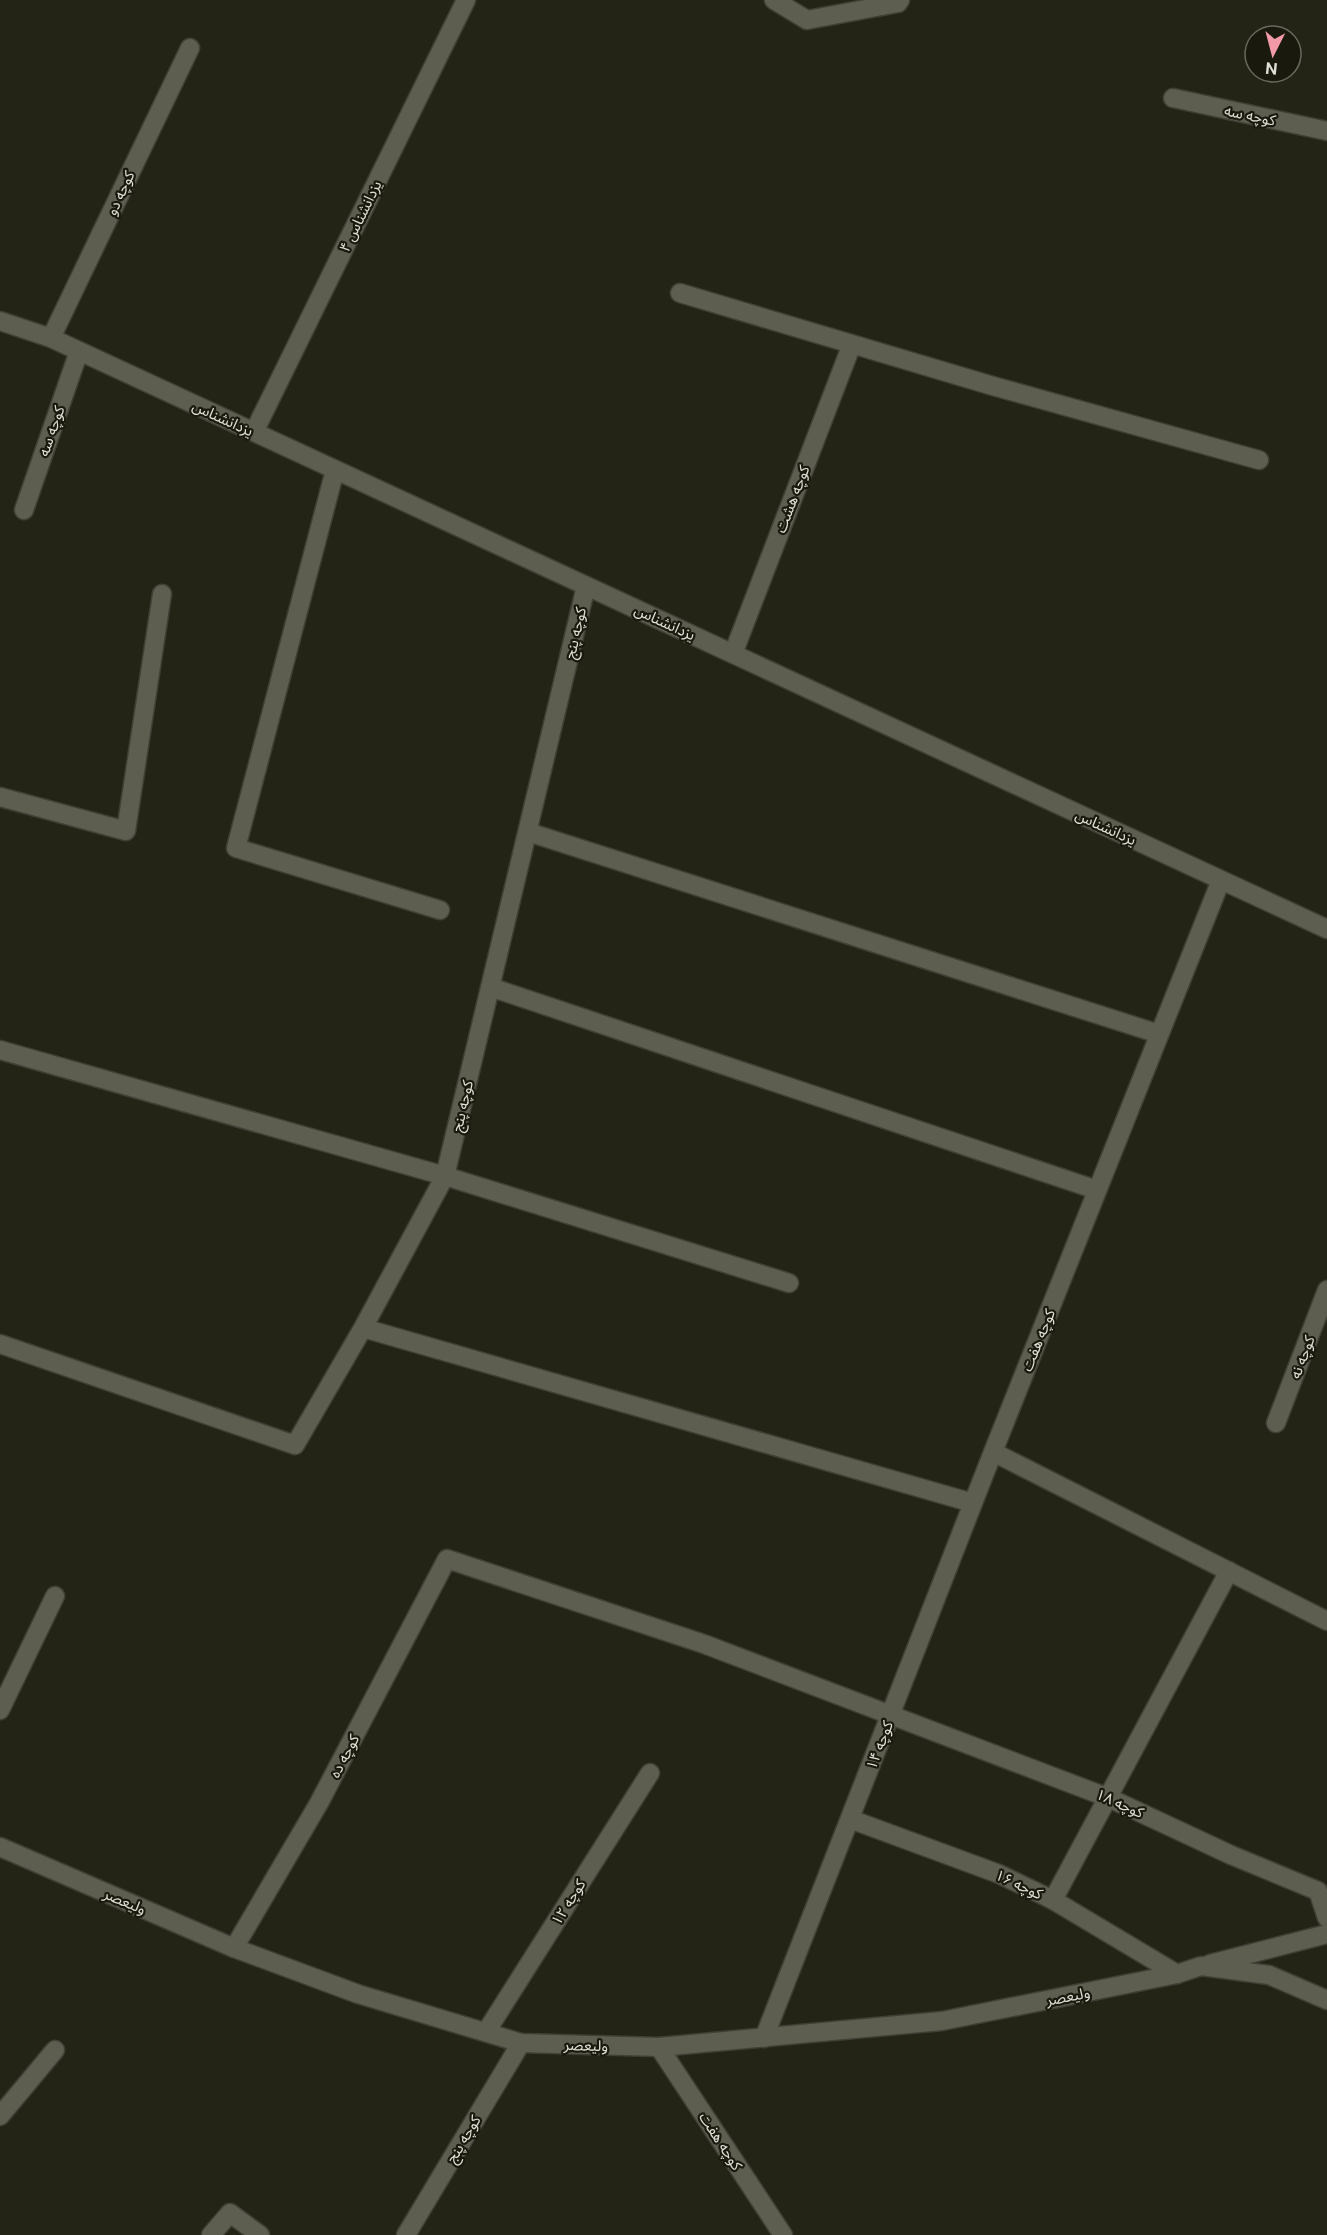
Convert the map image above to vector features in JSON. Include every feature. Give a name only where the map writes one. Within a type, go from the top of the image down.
[{"type":"street","name":"یزدانشناس ۴","points":[[254,432],[466,0]]},
{"type":"street","points":[[774,0],[807,20],[898,3],[900,0]]},
{"type":"street","name":"کوچه دو","points":[[51,338],[190,48]]},
{"type":"street","name":"کوچه سه","points":[[1173,98],[1327,131]]},
{"type":"street","points":[[680,293],[993,386],[1259,460]]},
{"type":"street","name":"یزدانشناس","points":[[0,321],[51,338],[1327,929]]},
{"type":"street","name":"کوچه هشت","points":[[733,654],[852,344]]},
{"type":"street","name":"کوچه سه","points":[[24,510],[79,351]]},
{"type":"street","points":[[335,470],[236,848],[440,910]]},
{"type":"street","name":"کوچه پنج","points":[[0,1344],[295,1445],[363,1328],[446,1176],[586,586]]},
{"type":"street","points":[[0,797],[126,831],[162,594]]},
{"type":"street","points":[[528,832],[1159,1034]]},
{"type":"street","name":"کوچه هفت","points":[[993,1452],[1221,880]]},
{"type":"street","points":[[490,987],[1097,1190]]},
{"type":"street","points":[[0,1050],[446,1176],[789,1283]]},
{"type":"street","name":"کوچه نه","points":[[1276,1423],[1327,1290]]},
{"type":"street","points":[[363,1328],[974,1503]]},
{"type":"street","points":[[993,1452],[1327,1621]]},
{"type":"street","name":"کوچه ۱۴","points":[[764,2037],[993,1452]]},
{"type":"street","name":"کوچه ۱۸","points":[[447,1559],[704,1644],[1109,1798],[1318,1891],[1327,1918]]},
{"type":"street","name":"کوچه ده","points":[[234,1948],[319,1803],[447,1559]]},
{"type":"street","points":[[1053,1900],[1229,1571]]},
{"type":"street","points":[[0,1710],[55,1596]]},
{"type":"street","name":"کوچه ۱۲","points":[[486,2032],[650,1773]]},
{"type":"street","name":"کوچه ۱۶","points":[[850,1819],[999,1874],[1053,1900],[1177,1974]]},
{"type":"street","name":"ولیعصر","points":[[0,1847],[234,1948],[358,1994],[521,2043],[659,2047],[942,2021],[1177,1974],[1327,1934]]},
{"type":"street","name":"ولیعصر","points":[[1201,1966],[1269,1976],[1327,2000]]},
{"type":"street","name":"کوچه پنج","points":[[406,2235],[521,2043]]},
{"type":"street","name":"کوچه هفت","points":[[659,2047],[783,2235]]},
{"type":"street","points":[[0,2116],[55,2050]]},
{"type":"street","points":[[211,2235],[230,2213],[260,2235]]}]
